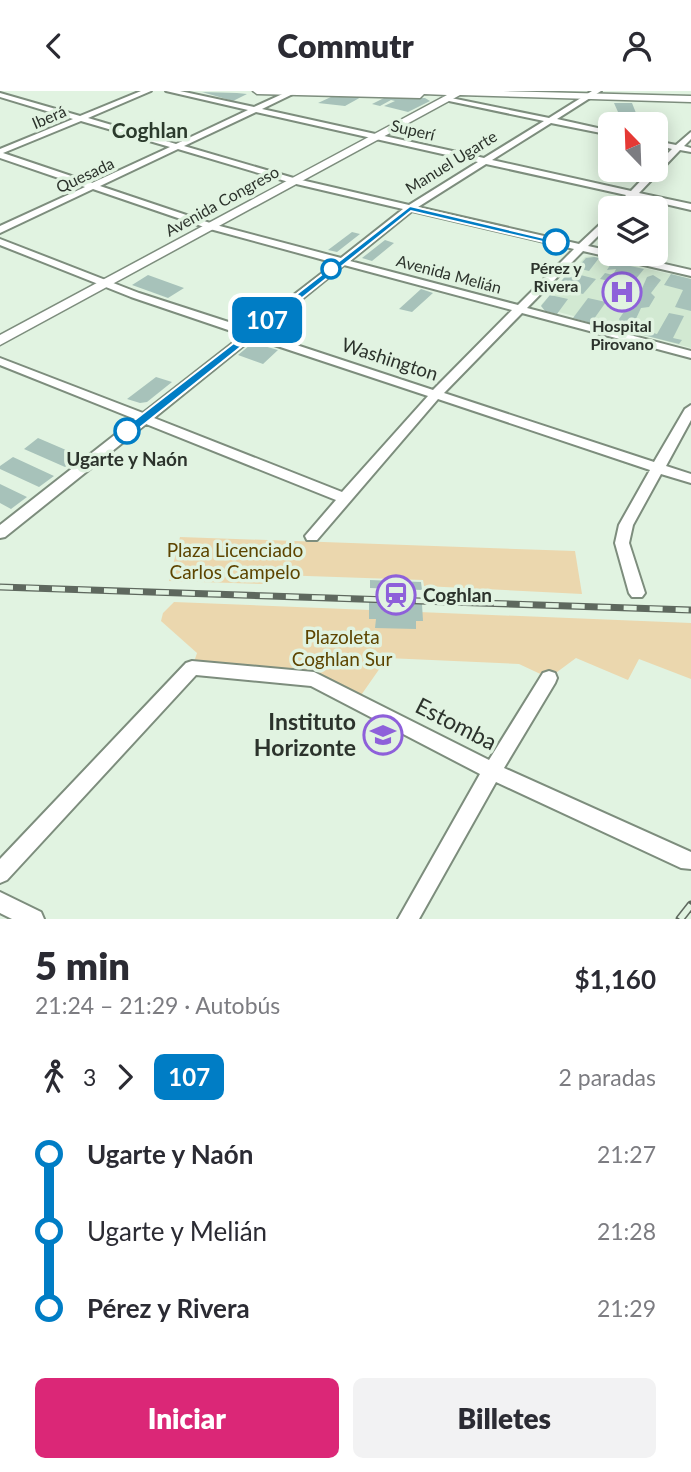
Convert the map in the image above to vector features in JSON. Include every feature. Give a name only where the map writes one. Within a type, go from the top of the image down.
[{"type":"main road","points":[[257,91],[593,94],[691,99]]},
{"type":"main road","points":[[408,91],[452,94]]},
{"type":"main road","name":"Avenida Congreso","points":[[0,341],[379,137],[452,94]]},
{"type":"street","name":"Iberá","points":[[0,154],[147,91]]},
{"type":"street","name":"Superí","points":[[170,91],[691,207]]},
{"type":"street","name":"Quesada","points":[[0,230],[295,91]]},
{"type":"street","points":[[1,93],[79,119],[295,181],[691,273]]},
{"type":"street","points":[[452,94],[598,131]]},
{"type":"street","name":"Manuel Ugarte","points":[[3,528],[410,208],[593,94]]},
{"type":"street","points":[[634,194],[691,134]]},
{"type":"street","points":[[668,145],[691,150]]},
{"type":"street","name":"Avenida Melián","points":[[0,154],[213,226],[691,355]]},
{"type":"street","points":[[312,536],[436,394],[598,230]]},
{"type":"street","name":"Washington","points":[[0,242],[106,284],[250,334],[691,479]]},
{"type":"street","points":[[0,361],[344,498]]},
{"type":"street","points":[[637,593],[622,543],[626,524],[691,409]]},
{"type":"street","name":"Estomba","points":[[0,873],[192,668],[314,679],[492,771],[688,862]]},
{"type":"street","points":[[408,919],[492,771],[550,678]]},
{"type":"street","points":[[0,902],[34,919]]},
{"type":"shaded area","name":"Hospital Pirovano","points":[[585,257],[598,257],[598,266],[635,266],[691,279],[691,348],[544,308],[541,305]]},
{"type":"green space","name":"Plaza Licenciado Carlos Campelo","points":[[180,537],[575,551],[582,594],[424,586],[423,580],[278,575],[265,575],[264,584],[169,581]]},
{"type":"green space","name":"Plazoleta Coghlan Sur","points":[[174,602],[691,623],[691,679],[639,659],[628,680],[576,658],[549,678],[519,664],[387,658],[357,701],[314,679],[192,668],[197,653],[161,621],[163,613]]},
{"type":"building","points":[[202,92],[237,93],[247,94],[233,101]]},
{"type":"building","points":[[333,96],[363,96],[345,106],[318,103]]},
{"type":"building","points":[[386,97],[425,98],[430,101],[408,112],[384,106],[395,101],[391,100],[380,106],[372,104]]},
{"type":"building","points":[[614,103],[632,103],[636,112],[618,112]]},
{"type":"building","points":[[352,232],[360,234],[337,252],[328,250]]},
{"type":"building","points":[[385,240],[394,243],[372,261],[362,258]]},
{"type":"building","points":[[586,258],[598,259],[589,271],[577,268]]},
{"type":"building","points":[[610,266],[644,269],[633,286],[600,279],[605,273],[613,275],[616,269],[607,270]]},
{"type":"building","points":[[569,272],[596,279],[583,294],[556,287]]},
{"type":"building","points":[[671,274],[691,279],[691,311],[675,307],[683,290],[664,285]]},
{"type":"building","points":[[148,275],[184,288],[168,298],[132,285]]},
{"type":"building","points":[[653,275],[661,280],[651,293],[655,297],[649,307],[641,308],[634,323],[622,325],[619,319],[630,303],[604,295],[610,286],[640,293],[647,277]]},
{"type":"building","points":[[421,289],[433,293],[412,312],[399,309]]},
{"type":"building","points":[[550,295],[568,299],[557,314],[545,311],[541,306]]},
{"type":"building","points":[[588,298],[606,302],[591,323],[573,318]]},
{"type":"building","points":[[669,313],[684,316],[673,338],[682,340],[679,344],[643,335],[645,331],[657,334]]},
{"type":"building","points":[[257,344],[278,350],[263,364],[238,355],[250,345]]},
{"type":"building","points":[[156,377],[172,382],[147,402],[127,399]]},
{"type":"building","points":[[38,438],[80,456],[65,467],[24,449]]},
{"type":"building","points":[[13,457],[54,476],[39,487],[0,469],[0,466]]},
{"type":"building","points":[[0,484],[27,497],[11,509],[0,503]]},
{"type":"building","points":[[370,580],[421,582],[422,590],[370,588]]},
{"type":"building","points":[[369,602],[422,604],[423,621],[416,621],[416,629],[375,628],[376,619],[369,619]]},
{"type":"railway","points":[[0,587],[691,610]]},
{"type":"railway","points":[[680,919],[691,905]]},
{"type":"bus line","name":"107","points":[[127,431],[410,208],[556,242]]},
{"type":"place","name":"Pérez y Rivera","points":[[556,242]]},
{"type":"place","name":"Hospital Pirovano","points":[[622,292]]},
{"type":"place","name":"Ugarte y Naón","points":[[127,431]]},
{"type":"place","name":"Coghlan","points":[[396,595]]},
{"type":"place","name":"Instituto Horizonte","points":[[383,735]]},
{"type":"district","name":"Coghlan","points":[[150,131]]}]
